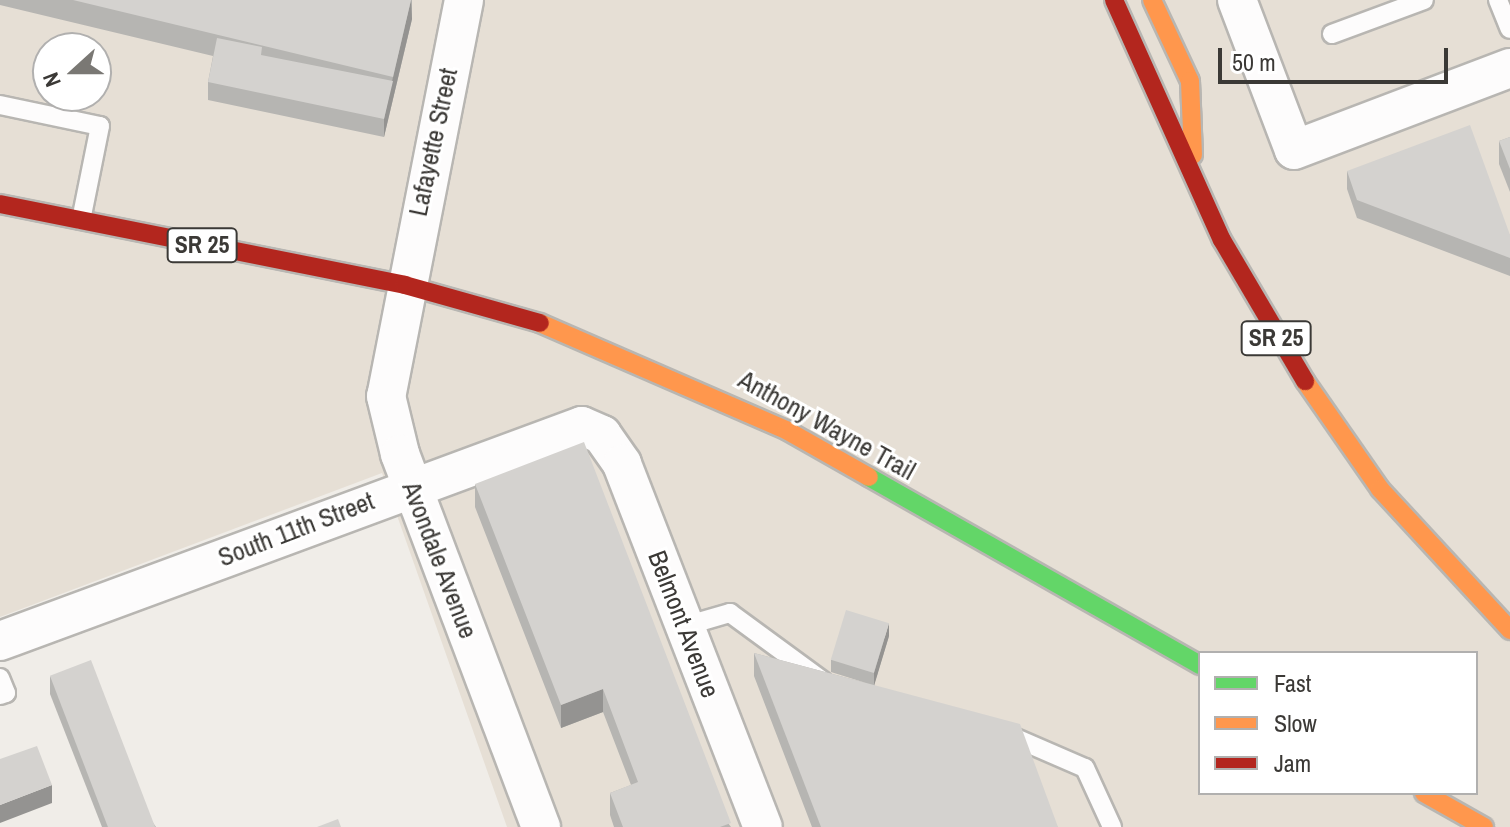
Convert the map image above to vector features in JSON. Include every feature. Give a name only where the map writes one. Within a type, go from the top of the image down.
[{"type":"main road","name":"SR 25","points":[[1114,0],[1251,296],[1313,397],[1412,527],[1510,630]]},
{"type":"main road","points":[[1152,0],[1190,81],[1194,177]]},
{"type":"main road","name":"SR 25","points":[[0,204],[405,285]]},
{"type":"main road","name":"Anthony Wayne Trail","points":[[405,285],[577,333],[680,376],[1198,664]]},
{"type":"main road","points":[[1428,795],[1484,827]]},
{"type":"street","name":"Lafayette Street","points":[[405,285],[464,0]]},
{"type":"street","points":[[1237,0],[1294,150],[1510,68]]},
{"type":"street","name":"Avondale Avenue","points":[[405,285],[386,396],[412,484],[541,827]]},
{"type":"street","name":"South 11th Street","points":[[0,641],[567,427],[592,429]]},
{"type":"street","name":"Belmont Avenue","points":[[592,429],[622,464],[763,827]]},
{"type":"lane","points":[[1332,34],[1424,0]]},
{"type":"lane","points":[[1498,0],[1510,29]]},
{"type":"lane","points":[[0,105],[100,126],[81,221]]},
{"type":"lane","points":[[685,626],[730,613],[844,690]]},
{"type":"lane","points":[[0,678],[6,693],[0,695]]},
{"type":"lane","points":[[988,729],[1085,768],[1112,827]]},
{"type":"shaded area","points":[[0,0],[1510,0],[1510,827],[507,827],[382,473],[0,617]]},
{"type":"building","points":[[73,0],[411,0],[393,77]]},
{"type":"building","points":[[217,38],[262,47],[261,55],[393,81],[384,119],[208,82]]},
{"type":"building","points":[[1470,125],[1510,235],[1510,258],[1357,200],[1347,171]]},
{"type":"building","points":[[1510,137],[1510,169],[1499,141]]},
{"type":"building","points":[[584,442],[731,823],[720,827],[623,827],[610,793],[638,782],[603,689],[561,705],[475,484]]},
{"type":"building","points":[[846,610],[889,623],[874,673],[831,660]]},
{"type":"building","points":[[754,653],[1020,724],[1058,827],[821,827]]},
{"type":"building","points":[[91,660],[155,827],[108,827],[50,676]]},
{"type":"building","points":[[37,746],[52,785],[0,805],[0,759]]},
{"type":"building","points":[[338,819],[341,827],[317,827]]},
{"type":"traffic: fast","points":[[869,477],[1198,664]]},
{"type":"traffic: slow","points":[[1152,0],[1190,81],[1193,155]]},
{"type":"traffic: slow","points":[[540,323],[788,431],[869,477]]},
{"type":"traffic: slow","points":[[1305,381],[1380,489],[1510,630]]},
{"type":"traffic: slow","points":[[1428,795],[1484,827]]},
{"type":"traffic: jam","points":[[1114,0],[1222,240],[1305,381]]},
{"type":"traffic: jam","points":[[0,204],[405,285],[540,323]]}]
